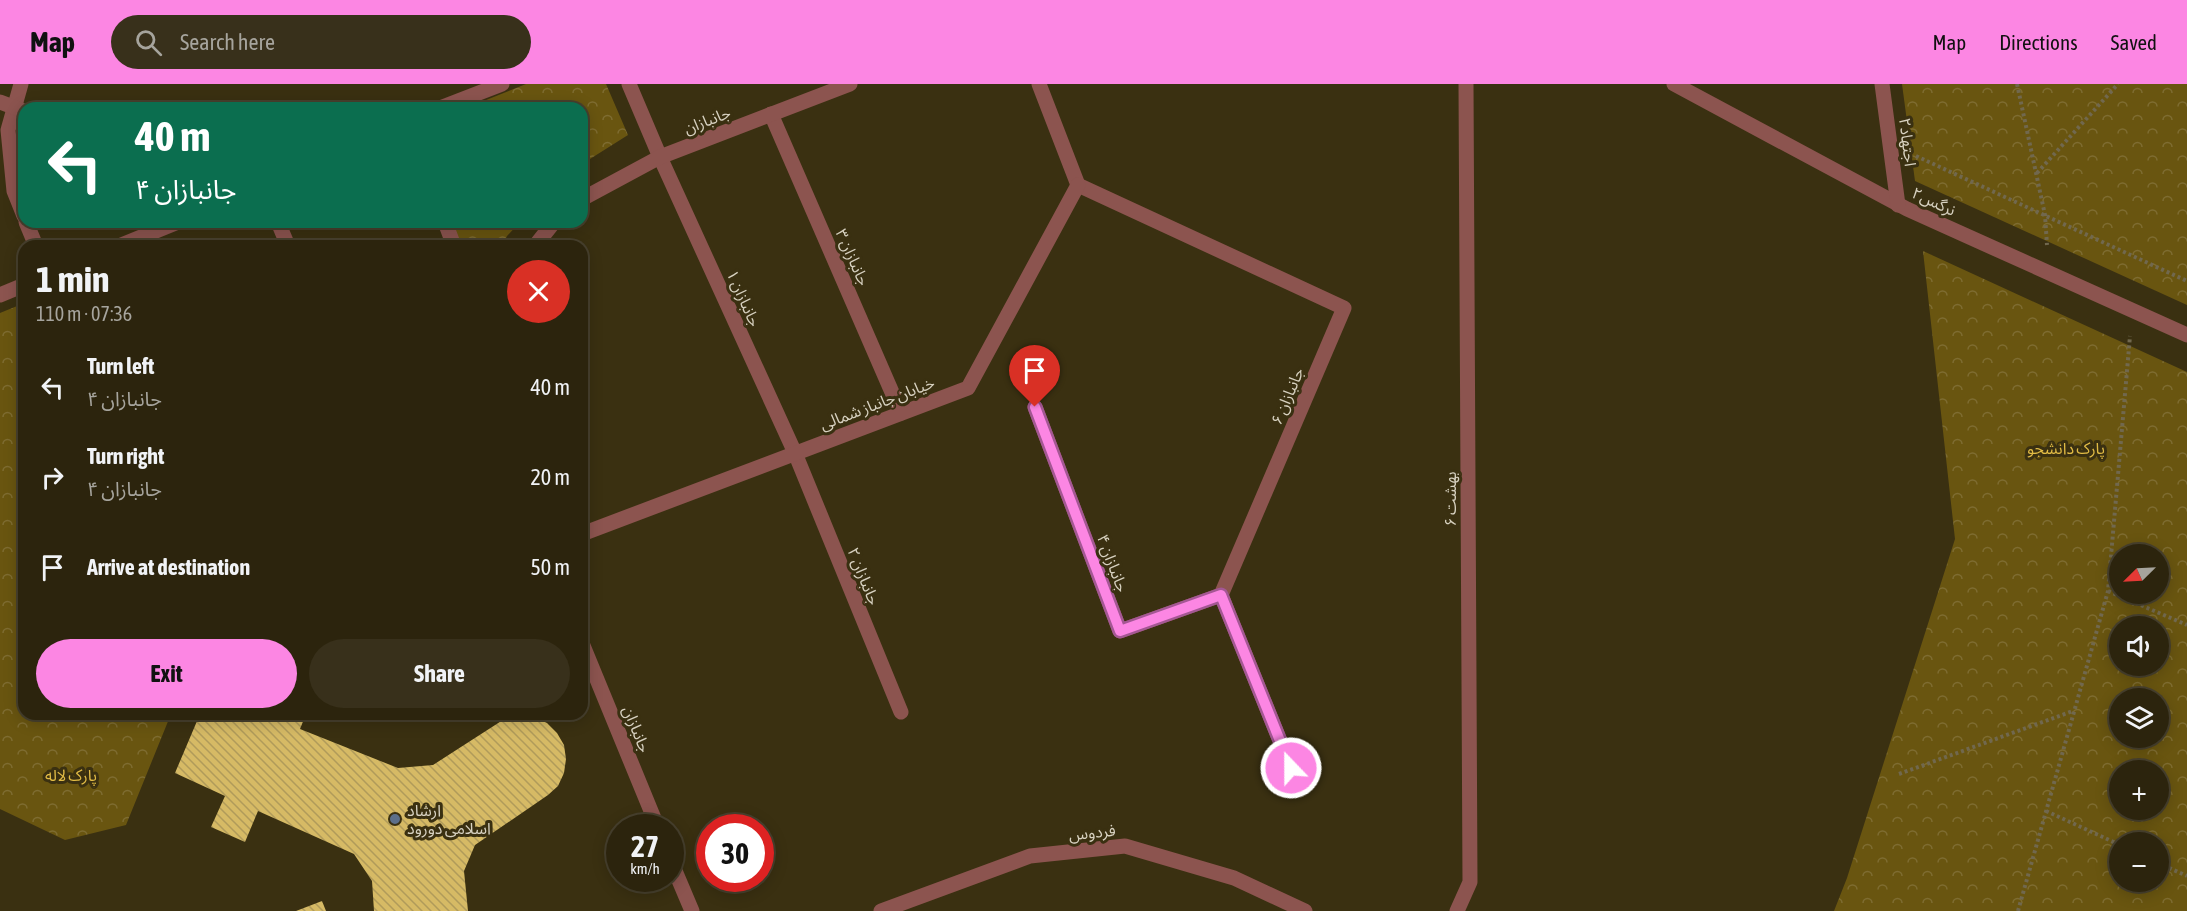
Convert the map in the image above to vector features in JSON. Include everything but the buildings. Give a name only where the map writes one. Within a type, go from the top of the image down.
[{"type":"street","points":[[18,201],[14,191],[8,129],[21,84]]},
{"type":"street","points":[[456,102],[502,84]]},
{"type":"street","name":"جانبازان ۱","points":[[629,84],[795,453]]},
{"type":"street","name":"جانبازان","points":[[588,196],[660,157],[850,84]]},
{"type":"street","points":[[1039,84],[1078,185]]},
{"type":"street","name":"بهشت ۶","points":[[1457,911],[1470,882],[1466,84]]},
{"type":"street","name":"نرگس۲","points":[[1674,84],[1898,205],[2187,335]]},
{"type":"street","name":"اجتهاد۲","points":[[1882,84],[1898,205]]},
{"type":"street","name":"جانبازان ۳","points":[[771,114],[901,413]]},
{"type":"street","name":"خیابان جانباز شمالی","points":[[588,532],[968,388],[1078,185]]},
{"type":"street","name":"جانبازان ۶","points":[[1078,185],[1344,308],[1221,595]]},
{"type":"street","points":[[134,240],[163,228]]},
{"type":"street","points":[[0,295],[18,288]]},
{"type":"street","name":"جانبازان ۴","points":[[1035,407],[1120,631],[1221,595]]},
{"type":"street","name":"جانبازان ۲","points":[[795,453],[901,712]]},
{"type":"street","points":[[1221,595],[1291,768]]},
{"type":"street","name":"جانبازان","points":[[588,658],[652,814]]},
{"type":"street","name":"فردوس","points":[[881,911],[1030,856],[1125,846],[1234,878],[1305,911]]},
{"type":"street","points":[[684,892],[692,911]]},
{"type":"path","points":[[2017,84],[2045,215],[2049,273]]},
{"type":"path","points":[[2036,174],[2118,84]]},
{"type":"path","points":[[1911,154],[2187,280]]},
{"type":"path","points":[[2018,911],[2108,591],[2131,332]]},
{"type":"path","points":[[2108,591],[2187,625]]},
{"type":"path","points":[[1899,774],[2074,710]]},
{"type":"path","points":[[2046,811],[2109,840]]},
{"type":"path","points":[[2169,868],[2187,876]]},
{"type":"green space","points":[[526,84],[606,84],[628,135],[588,160],[588,102],[481,102]]},
{"type":"green space","points":[[1902,84],[2187,84],[2187,305],[1915,181]]},
{"type":"green space","points":[[441,228],[514,228],[505,240],[446,240]]},
{"type":"green space","name":"پارک دانشجو","points":[[1923,251],[2187,372],[2187,911],[1834,911],[1847,878],[1955,539]]},
{"type":"green space","name":"پارک لاله","points":[[18,306],[18,720],[169,720],[126,825],[65,840],[0,809],[0,313]]},
{"type":"place","name":"ارشاد اسلامی دورود","points":[[395,819]]},
{"type":"route","points":[[1035,407],[1120,631],[1221,595],[1291,768]]}]
